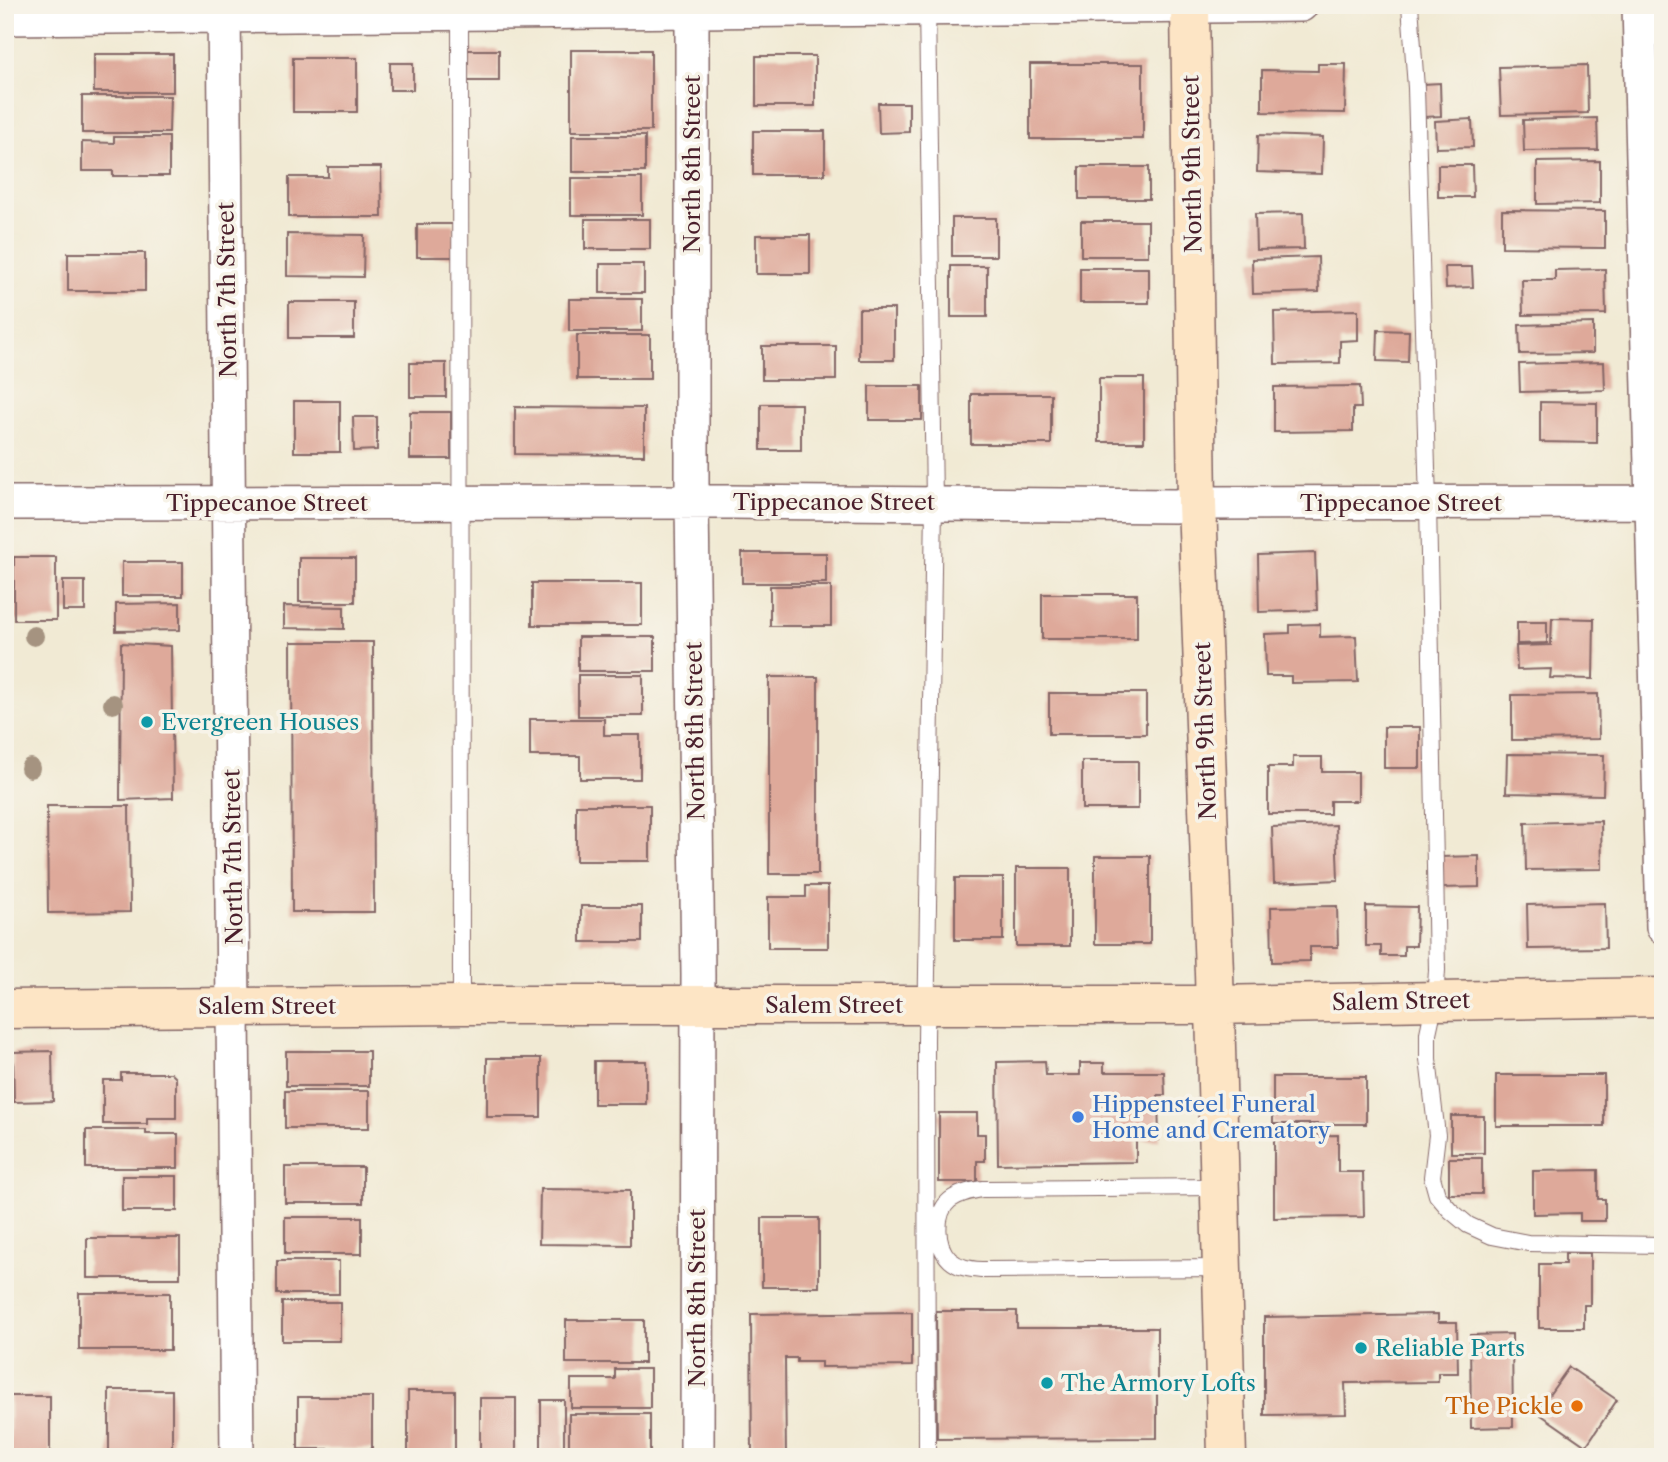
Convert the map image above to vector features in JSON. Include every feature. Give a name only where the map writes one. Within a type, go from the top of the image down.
[{"type":"main road","name":"North 9th Street","points":[[1190,6],[1197,503],[1227,1457]]},
{"type":"main road","name":"Salem Street","points":[[5,1009],[461,1005],[1213,1005],[1663,997]]},
{"type":"street","points":[[5,18],[224,11],[1301,5]]},
{"type":"street","points":[[1639,5],[1654,250],[1663,927]]},
{"type":"street","name":"North 8th Street","points":[[692,9],[697,1457]]},
{"type":"street","name":"North 7th Street","points":[[224,11],[237,1457]]},
{"type":"street","name":"Tippecanoe Street","points":[[5,503],[692,502],[1175,506],[1197,503],[1657,502]]},
{"type":"lane","points":[[1410,5],[1416,102],[1428,503],[1437,970],[1435,1001],[1428,1033],[1428,1059],[1437,1135],[1432,1177],[1437,1195],[1450,1210],[1468,1225],[1492,1237],[1528,1242],[1663,1244]]},
{"type":"lane","points":[[927,8],[934,503],[931,545],[927,1457]]},
{"type":"lane","points":[[460,10],[461,1005]]},
{"type":"lane","points":[[1219,1187],[982,1189],[962,1193],[950,1199],[941,1211],[939,1229],[942,1247],[949,1259],[962,1268],[1222,1268]]},
{"type":"building","points":[[468,50],[499,50],[499,81],[468,81]]},
{"type":"building","points":[[571,50],[651,50],[651,131],[571,131]]},
{"type":"building","points":[[94,54],[173,54],[173,92],[94,92]]},
{"type":"building","points":[[756,56],[815,56],[815,106],[756,106]]},
{"type":"building","points":[[293,58],[357,58],[357,112],[293,112]]},
{"type":"building","points":[[390,63],[413,63],[413,90],[390,90]]},
{"type":"building","points":[[1030,64],[1143,64],[1143,139],[1030,139]]},
{"type":"building","points":[[1318,64],[1346,64],[1345,113],[1262,112],[1262,70],[1318,71]]},
{"type":"building","points":[[1587,65],[1588,113],[1501,115],[1499,67]]},
{"type":"building","points":[[1440,83],[1441,116],[1424,117],[1423,84]]},
{"type":"building","points":[[82,96],[170,96],[169,133],[82,133]]},
{"type":"building","points":[[878,103],[909,103],[909,132],[879,133]]},
{"type":"building","points":[[1597,118],[1598,150],[1524,151],[1523,120]]},
{"type":"building","points":[[1472,119],[1473,147],[1436,148],[1435,121]]},
{"type":"building","points":[[753,131],[825,131],[825,175],[753,175]]},
{"type":"building","points":[[1258,135],[1323,137],[1322,174],[1257,172]]},
{"type":"building","points":[[572,136],[645,136],[645,172],[572,172]]},
{"type":"building","points":[[114,137],[169,137],[169,176],[113,176],[113,171],[82,171],[82,142],[114,143]]},
{"type":"building","points":[[1600,161],[1600,203],[1537,204],[1537,162]]},
{"type":"building","points":[[1438,165],[1472,165],[1473,197],[1438,197]]},
{"type":"building","points":[[328,167],[381,167],[382,217],[289,217],[289,177],[328,177]]},
{"type":"building","points":[[1079,167],[1149,167],[1149,199],[1079,199]]},
{"type":"building","points":[[571,178],[642,178],[642,215],[571,215]]},
{"type":"building","points":[[1502,210],[1605,211],[1605,248],[1502,247]]},
{"type":"building","points":[[1303,213],[1304,249],[1256,250],[1255,214]]},
{"type":"building","points":[[952,218],[996,218],[996,256],[952,256]]},
{"type":"building","points":[[585,219],[650,219],[650,249],[585,249]]},
{"type":"building","points":[[1081,221],[1148,221],[1148,256],[1081,256]]},
{"type":"building","points":[[417,224],[454,224],[454,257],[417,257]]},
{"type":"building","points":[[287,234],[364,235],[363,277],[287,276]]},
{"type":"building","points":[[756,235],[810,235],[810,274],[756,274]]},
{"type":"building","points":[[68,253],[145,253],[145,291],[68,291]]},
{"type":"building","points":[[1318,257],[1319,292],[1253,294],[1252,259]]},
{"type":"building","points":[[600,264],[644,264],[644,293],[600,293]]},
{"type":"building","points":[[951,266],[987,266],[987,317],[951,317]]},
{"type":"building","points":[[1445,267],[1472,267],[1473,287],[1446,288]]},
{"type":"building","points":[[1080,268],[1149,268],[1149,303],[1080,303]]},
{"type":"building","points":[[1605,269],[1606,314],[1523,315],[1522,280],[1555,280],[1555,270]]},
{"type":"building","points":[[569,299],[642,299],[642,331],[569,331]]},
{"type":"building","points":[[289,302],[354,302],[354,338],[289,338]]},
{"type":"building","points":[[859,309],[894,309],[894,360],[859,360]]},
{"type":"building","points":[[1358,310],[1358,340],[1340,341],[1340,363],[1275,364],[1274,312]]},
{"type":"building","points":[[1593,323],[1593,353],[1520,354],[1519,325]]},
{"type":"building","points":[[1378,330],[1409,331],[1408,362],[1377,361]]},
{"type":"building","points":[[577,335],[650,335],[650,379],[577,379]]},
{"type":"building","points":[[762,346],[836,346],[836,380],[762,380]]},
{"type":"building","points":[[1604,362],[1605,390],[1520,392],[1519,364]]},
{"type":"building","points":[[410,363],[446,363],[446,397],[410,397]]},
{"type":"building","points":[[1099,378],[1144,378],[1144,442],[1099,442]]},
{"type":"building","points":[[869,386],[922,386],[922,420],[869,420]]},
{"type":"building","points":[[1360,386],[1361,408],[1353,408],[1353,431],[1274,432],[1274,387]]},
{"type":"building","points":[[971,394],[1051,394],[1051,444],[971,444]]},
{"type":"building","points":[[294,401],[340,401],[340,452],[294,452]]},
{"type":"building","points":[[1540,402],[1597,403],[1597,443],[1540,442]]},
{"type":"building","points":[[761,404],[801,404],[801,450],[761,450]]},
{"type":"building","points":[[515,407],[644,408],[644,455],[515,454]]},
{"type":"building","points":[[410,412],[451,412],[451,459],[410,459]]},
{"type":"building","points":[[353,417],[377,417],[377,450],[354,451]]},
{"type":"building","points":[[742,553],[826,553],[826,583],[742,583]]},
{"type":"building","points":[[1315,553],[1317,610],[1259,612],[1258,555]]},
{"type":"building","points":[[14,557],[56,557],[56,620],[14,620]]},
{"type":"building","points":[[299,558],[355,558],[355,602],[299,602]]},
{"type":"building","points":[[122,562],[183,562],[183,596],[122,596]]},
{"type":"building","points":[[63,581],[85,581],[85,611],[63,611]]},
{"type":"building","points":[[532,583],[642,583],[642,625],[532,625]]},
{"type":"building","points":[[770,586],[831,586],[831,626],[770,626]]},
{"type":"building","points":[[1042,594],[1137,594],[1137,639],[1042,639]]},
{"type":"building","points":[[180,603],[180,630],[116,631],[116,604]]},
{"type":"building","points":[[284,606],[344,607],[344,629],[284,628]]},
{"type":"building","points":[[1552,618],[1594,619],[1593,679],[1550,678],[1551,669],[1517,670],[1516,646],[1551,645]]},
{"type":"building","points":[[1517,622],[1547,622],[1547,643],[1517,644]]},
{"type":"building","points":[[1320,624],[1320,637],[1356,636],[1358,682],[1291,683],[1291,676],[1266,676],[1265,634],[1290,633],[1290,625]]},
{"type":"building","points":[[578,637],[655,637],[655,671],[578,671]]},
{"type":"building","points":[[291,642],[373,642],[374,912],[292,912]]},
{"type":"building","name":"Evergreen Houses","points":[[121,643],[171,646],[173,798],[120,800]]},
{"type":"building","points":[[578,675],[643,675],[643,716],[578,716]]},
{"type":"building","points":[[769,677],[818,677],[818,874],[769,874]]},
{"type":"building","points":[[1049,693],[1146,693],[1146,734],[1049,734]]},
{"type":"building","points":[[1598,694],[1599,739],[1512,740],[1512,695]]},
{"type":"building","points":[[530,719],[604,719],[604,735],[640,735],[640,779],[580,779],[580,756],[530,756]]},
{"type":"building","points":[[1384,727],[1420,727],[1420,768],[1384,768]]},
{"type":"building","points":[[1507,754],[1604,755],[1603,795],[1506,793]]},
{"type":"building","points":[[1293,757],[1322,757],[1322,772],[1358,772],[1358,801],[1330,801],[1330,814],[1268,814],[1268,767],[1293,767]]},
{"type":"building","points":[[1082,761],[1138,761],[1138,809],[1082,809]]},
{"type":"building","points":[[576,805],[650,805],[650,861],[576,861]]},
{"type":"building","points":[[47,806],[129,806],[130,912],[48,913]]},
{"type":"building","points":[[1601,821],[1602,869],[1526,870],[1525,823]]},
{"type":"building","points":[[1336,825],[1338,880],[1274,883],[1272,827]]},
{"type":"building","points":[[1095,856],[1150,856],[1150,944],[1095,944]]},
{"type":"building","points":[[1479,856],[1479,887],[1441,888],[1440,857]]},
{"type":"building","points":[[1016,868],[1070,868],[1070,946],[1016,946]]},
{"type":"building","points":[[955,878],[1003,878],[1003,940],[955,940]]},
{"type":"building","points":[[806,886],[828,886],[828,948],[768,948],[768,897],[806,897]]},
{"type":"building","points":[[1605,903],[1606,948],[1528,949],[1527,905]]},
{"type":"building","points":[[581,906],[642,906],[642,942],[581,942]]},
{"type":"building","points":[[1337,906],[1338,947],[1310,947],[1310,961],[1272,962],[1271,907]]},
{"type":"building","points":[[1366,906],[1417,907],[1416,946],[1404,946],[1404,956],[1381,956],[1381,946],[1366,946]]},
{"type":"building","points":[[52,1051],[53,1101],[14,1102],[13,1052]]},
{"type":"building","points":[[286,1051],[369,1051],[369,1086],[286,1086]]},
{"type":"building","points":[[487,1058],[541,1058],[541,1117],[487,1117]]},
{"type":"building","points":[[594,1061],[646,1061],[646,1104],[594,1104]]},
{"type":"building","name":"Hippensteel Funeral Home and Crematory","points":[[1045,1061],[1046,1075],[1080,1075],[1080,1063],[1104,1063],[1104,1072],[1164,1072],[1165,1095],[1158,1095],[1159,1140],[1136,1140],[1136,1162],[998,1164],[997,1062]]},
{"type":"building","points":[[121,1073],[171,1073],[176,1078],[176,1118],[147,1118],[147,1124],[103,1124],[103,1080],[121,1080]]},
{"type":"building","points":[[1496,1075],[1604,1075],[1604,1126],[1496,1126]]},
{"type":"building","points":[[1273,1077],[1366,1077],[1366,1124],[1273,1124]]},
{"type":"building","points":[[285,1091],[369,1091],[369,1128],[285,1128]]},
{"type":"building","points":[[939,1113],[977,1113],[977,1134],[985,1134],[985,1161],[977,1161],[977,1182],[939,1182]]},
{"type":"building","points":[[1451,1116],[1484,1116],[1484,1153],[1451,1153]]},
{"type":"building","points":[[86,1130],[146,1130],[146,1134],[178,1134],[178,1168],[86,1168]]},
{"type":"building","points":[[1338,1135],[1338,1172],[1363,1172],[1364,1217],[1274,1218],[1274,1136]]},
{"type":"building","points":[[1449,1158],[1482,1158],[1482,1194],[1449,1194]]},
{"type":"building","points":[[285,1167],[363,1167],[363,1203],[285,1203]]},
{"type":"building","points":[[1598,1170],[1598,1199],[1605,1199],[1605,1221],[1580,1221],[1580,1213],[1533,1214],[1533,1171]]},
{"type":"building","points":[[122,1176],[177,1176],[177,1211],[122,1211]]},
{"type":"building","points":[[540,1189],[630,1190],[630,1245],[539,1244]]},
{"type":"building","points":[[285,1217],[362,1217],[362,1254],[285,1254]]},
{"type":"building","points":[[762,1218],[819,1218],[819,1287],[762,1287]]},
{"type":"building","points":[[87,1238],[180,1238],[180,1278],[87,1278]]},
{"type":"building","points":[[1565,1253],[1590,1253],[1590,1305],[1584,1305],[1584,1328],[1539,1328],[1539,1264],[1565,1264]]},
{"type":"building","points":[[277,1261],[339,1261],[339,1294],[277,1294]]},
{"type":"building","points":[[79,1293],[170,1293],[170,1350],[79,1350]]},
{"type":"building","points":[[282,1302],[340,1302],[340,1341],[282,1341]]},
{"type":"building","name":"The Armory Lofts","points":[[936,1311],[1017,1311],[1017,1328],[1157,1328],[1157,1438],[937,1439]]},
{"type":"building","points":[[912,1312],[912,1366],[821,1367],[821,1362],[797,1362],[797,1358],[785,1358],[786,1457],[752,1457],[751,1314]]},
{"type":"building","name":"Reliable Parts","points":[[1438,1314],[1438,1322],[1457,1322],[1458,1373],[1438,1373],[1438,1382],[1345,1383],[1346,1414],[1264,1415],[1264,1317]]},
{"type":"building","points":[[566,1320],[644,1320],[644,1363],[566,1363]]},
{"type":"building","points":[[1512,1334],[1513,1427],[1471,1428],[1470,1335]]},
{"type":"building","name":"The Pickle","points":[[1569,1367],[1617,1400],[1586,1446],[1537,1412]]},
{"type":"building","points":[[615,1369],[650,1369],[650,1408],[571,1408],[571,1379],[615,1379]]},
{"type":"building","points":[[109,1390],[172,1390],[172,1457],[109,1457]]},
{"type":"building","points":[[408,1391],[455,1391],[455,1455],[408,1455]]},
{"type":"building","points":[[10,1396],[50,1396],[50,1457],[10,1457]]},
{"type":"building","points":[[298,1397],[372,1397],[372,1449],[298,1449]]},
{"type":"building","points":[[480,1398],[516,1398],[516,1455],[480,1455]]},
{"type":"building","points":[[541,1400],[564,1400],[564,1456],[541,1456]]},
{"type":"building","points":[[569,1414],[650,1414],[650,1457],[569,1457]]},
{"type":"place","name":"Evergreen Houses","points":[[147,722]]},
{"type":"place","name":"Hippensteel Funeral Home and Crematory","points":[[1078,1117]]},
{"type":"place","name":"Reliable Parts","points":[[1361,1348]]},
{"type":"place","name":"The Armory Lofts","points":[[1047,1383]]},
{"type":"place","name":"The Pickle","points":[[1577,1406]]}]
